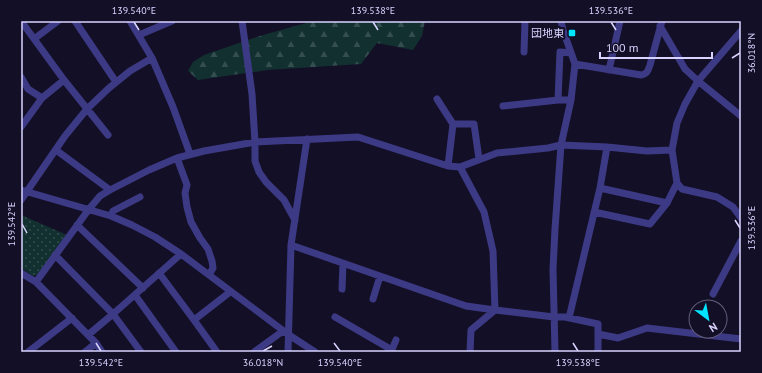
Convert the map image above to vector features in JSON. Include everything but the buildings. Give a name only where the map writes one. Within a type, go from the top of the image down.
[{"type":"street","points":[[21,21],[64,80],[108,135]]},
{"type":"street","points":[[34,39],[58,21]]},
{"type":"street","points":[[75,21],[116,82]]},
{"type":"street","points":[[130,21],[152,58],[173,107],[190,154]]},
{"type":"street","points":[[139,35],[172,21]]},
{"type":"street","points":[[242,21],[252,94],[255,161],[259,172],[266,182],[284,200],[295,220]]},
{"type":"street","points":[[524,52],[525,21]]},
{"type":"street","points":[[555,352],[553,269],[555,228],[561,145],[571,100],[575,64],[562,30],[561,21]]},
{"type":"street","points":[[609,70],[620,21]]},
{"type":"street","points":[[575,64],[641,75],[646,74],[650,65],[661,24]]},
{"type":"street","points":[[661,24],[685,69],[741,116]]},
{"type":"street","points":[[594,212],[650,224],[667,203],[676,183],[672,150],[677,123],[685,104],[698,81],[741,31]]},
{"type":"street","points":[[558,100],[560,52],[572,53]]},
{"type":"street","points":[[21,200],[24,191],[87,109],[130,71],[152,58]]},
{"type":"street","points":[[21,77],[28,89],[42,98]]},
{"type":"street","points":[[21,127],[24,118],[42,98],[64,80]]},
{"type":"street","points":[[437,99],[453,124],[448,166]]},
{"type":"street","points":[[503,106],[571,100]]},
{"type":"street","points":[[453,124],[474,124],[479,159]]},
{"type":"street","points":[[36,282],[100,196],[149,170],[190,154],[255,142],[358,136],[448,166],[460,167],[497,153],[548,148],[561,145],[607,147],[647,151],[672,150]]},
{"type":"street","points":[[288,352],[286,333],[291,244],[307,140]]},
{"type":"street","points":[[569,318],[600,188],[607,147]]},
{"type":"street","points":[[56,150],[110,190]]},
{"type":"street","points":[[177,158],[187,185],[185,193],[191,222],[208,249],[212,261],[213,268],[209,276]]},
{"type":"street","points":[[460,167],[484,212],[494,251],[495,310]]},
{"type":"street","points":[[676,183],[682,189],[717,197],[733,207],[741,218]]},
{"type":"street","points":[[600,188],[667,203]]},
{"type":"street","points":[[24,191],[111,216],[156,237],[286,333],[315,352]]},
{"type":"street","points":[[111,216],[113,211],[140,197]]},
{"type":"street","points":[[77,225],[143,288]]},
{"type":"street","points":[[713,294],[741,242]]},
{"type":"street","points":[[291,244],[466,306],[569,318],[598,324],[598,352]]},
{"type":"street","points":[[88,334],[181,254]]},
{"type":"street","points":[[56,255],[113,314],[142,352]]},
{"type":"street","points":[[342,289],[343,263]]},
{"type":"street","points":[[21,273],[36,282],[88,334],[102,352]]},
{"type":"street","points":[[159,273],[217,352]]},
{"type":"street","points":[[373,299],[380,276]]},
{"type":"street","points":[[194,320],[230,292]]},
{"type":"street","points":[[135,295],[176,352]]},
{"type":"street","points":[[470,352],[471,330],[495,310]]},
{"type":"street","points":[[335,317],[392,351],[396,340]]},
{"type":"street","points":[[28,352],[72,318]]},
{"type":"street","points":[[598,334],[618,338],[647,328],[741,339]]},
{"type":"street","points":[[254,352],[286,333]]},
{"type":"street","points":[[85,352],[96,343]]},
{"type":"green space","points":[[305,21],[425,21],[422,36],[413,50],[377,43],[361,64],[267,70],[198,80],[188,71],[193,62],[204,55],[263,35],[306,23]]},
{"type":"green space","points":[[21,215],[67,235],[37,275],[33,276],[21,268]]},
{"type":"place","name":"団地東","points":[[572,33]]}]
